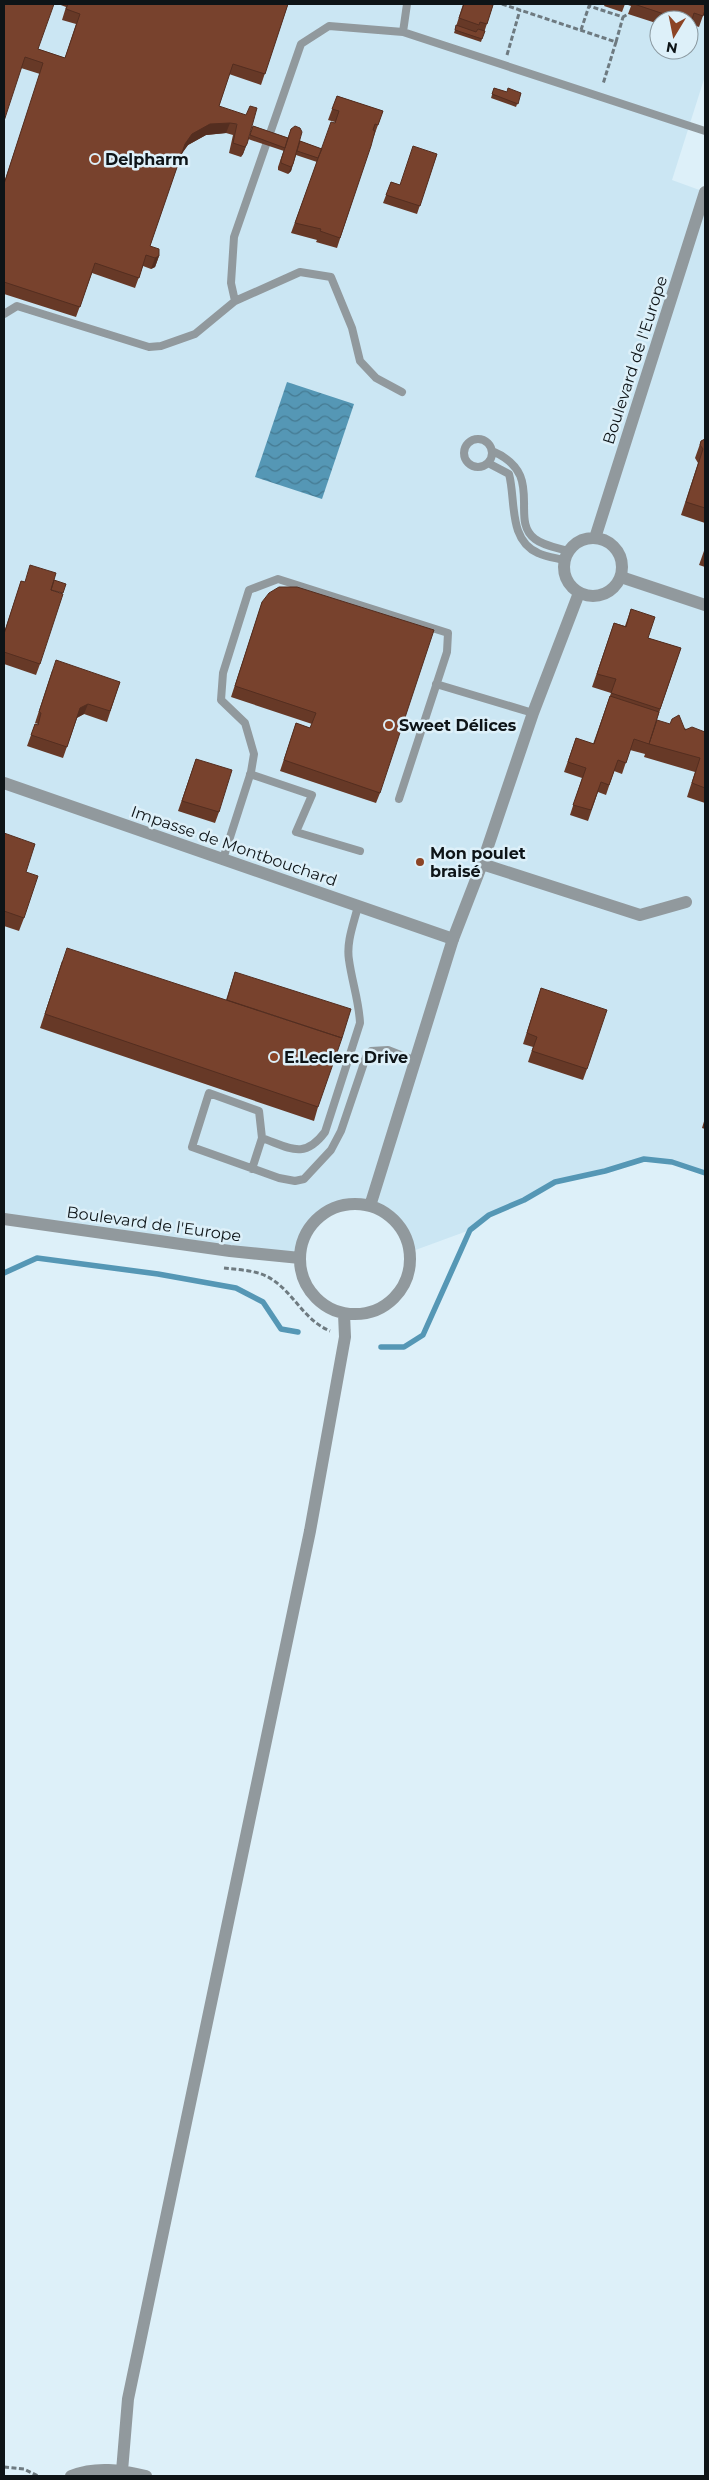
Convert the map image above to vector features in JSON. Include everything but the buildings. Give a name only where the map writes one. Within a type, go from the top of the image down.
[{"type":"street","name":"Boulevard de l'Europe","points":[[595,538],[703,209],[705,192]]},
{"type":"street","points":[[595,538],[612,544],[618,551],[623,568],[616,586],[608,592],[589,596],[579,593],[566,579],[566,556],[580,541],[595,538]]},
{"type":"street","points":[[621,577],[705,605]]},
{"type":"street","points":[[370,1206],[453,939],[482,864],[533,713],[579,593]]},
{"type":"street","name":"Impasse de Montbouchard","points":[[4,783],[453,939]]},
{"type":"street","points":[[482,864],[640,915],[686,902]]},
{"type":"street","points":[[354,1204],[370,1206],[388,1215],[399,1226],[407,1240],[410,1252],[409,1270],[404,1286],[393,1300],[378,1310],[361,1314],[344,1314],[329,1308],[316,1299],[307,1287],[301,1272],[301,1245],[306,1234],[318,1218],[342,1206],[354,1204]]},
{"type":"street","name":"Boulevard de l'Europe","points":[[4,1219],[230,1251],[300,1258]]},
{"type":"street","points":[[122,2471],[128,2399],[310,1531],[345,1336],[344,1314]]},
{"type":"street","points":[[71,2476],[95,2470],[122,2471],[146,2476]]},
{"type":"lane","points":[[403,32],[406,4]]},
{"type":"lane","points":[[234,301],[231,283],[234,237],[301,44],[329,26],[403,32],[705,131]]},
{"type":"lane","points":[[4,314],[17,306],[149,347],[161,346],[195,334],[234,301],[300,272],[331,277],[352,328],[360,361],[376,378],[402,392]]},
{"type":"lane","points":[[488,463],[492,452],[490,444],[484,440],[471,440],[464,452],[469,463],[476,466],[488,463],[509,474],[518,531],[527,546],[538,553],[566,556]]},
{"type":"lane","points":[[492,452],[514,464],[522,477],[527,529],[534,539],[566,556]]},
{"type":"lane","points":[[223,859],[250,774],[254,754],[245,722],[221,700],[224,673],[249,590],[278,579],[448,633],[447,652],[399,799]]},
{"type":"lane","points":[[436,684],[533,713]]},
{"type":"lane","points":[[250,774],[312,795],[296,832],[360,851]]},
{"type":"lane","points":[[262,1138],[294,1149],[306,1150],[316,1143],[325,1132],[360,1023],[360,1007],[348,959],[350,936],[358,906]]},
{"type":"lane","points":[[252,1169],[262,1138],[259,1111],[209,1093],[192,1147],[252,1169],[279,1178],[295,1181],[304,1179],[331,1150],[341,1131],[366,1057],[371,1052],[388,1050],[416,1061]]},
{"type":"path","points":[[502,4],[616,42]]},
{"type":"path","points":[[581,30],[590,6],[622,17],[628,14]]},
{"type":"path","points":[[504,64],[520,10]]},
{"type":"path","points":[[599,96],[622,17]]},
{"type":"path","points":[[217,1267],[256,1273],[273,1280],[317,1325],[345,1336]]},
{"type":"path","points":[[4,2467],[24,2469],[38,2476]]},
{"type":"shaded area","points":[[4,4],[705,4],[705,76],[672,180],[705,192],[705,1173],[672,1162],[644,1159],[605,1171],[555,1182],[489,1215],[470,1230],[410,1252],[407,1240],[388,1215],[370,1206],[354,1204],[329,1211],[318,1218],[306,1233],[300,1258],[4,1219]]},
{"type":"water","points":[[287,382],[354,404],[322,499],[255,477]]},
{"type":"waterway","points":[[381,1347],[404,1347],[423,1335],[470,1230],[489,1215],[524,1200],[555,1182],[605,1171],[644,1159],[672,1162],[705,1173]]},
{"type":"waterway","points":[[4,1273],[37,1258],[158,1274],[236,1288],[263,1302],[281,1329],[298,1332]]},
{"type":"place","name":"Delpharm","points":[[95,159]]},
{"type":"place","name":"Sweet Délices","points":[[389,725]]},
{"type":"place","name":"Mon poulet braisé","points":[[420,862]]},
{"type":"place","name":"E.Leclerc Drive","points":[[274,1057]]}]
